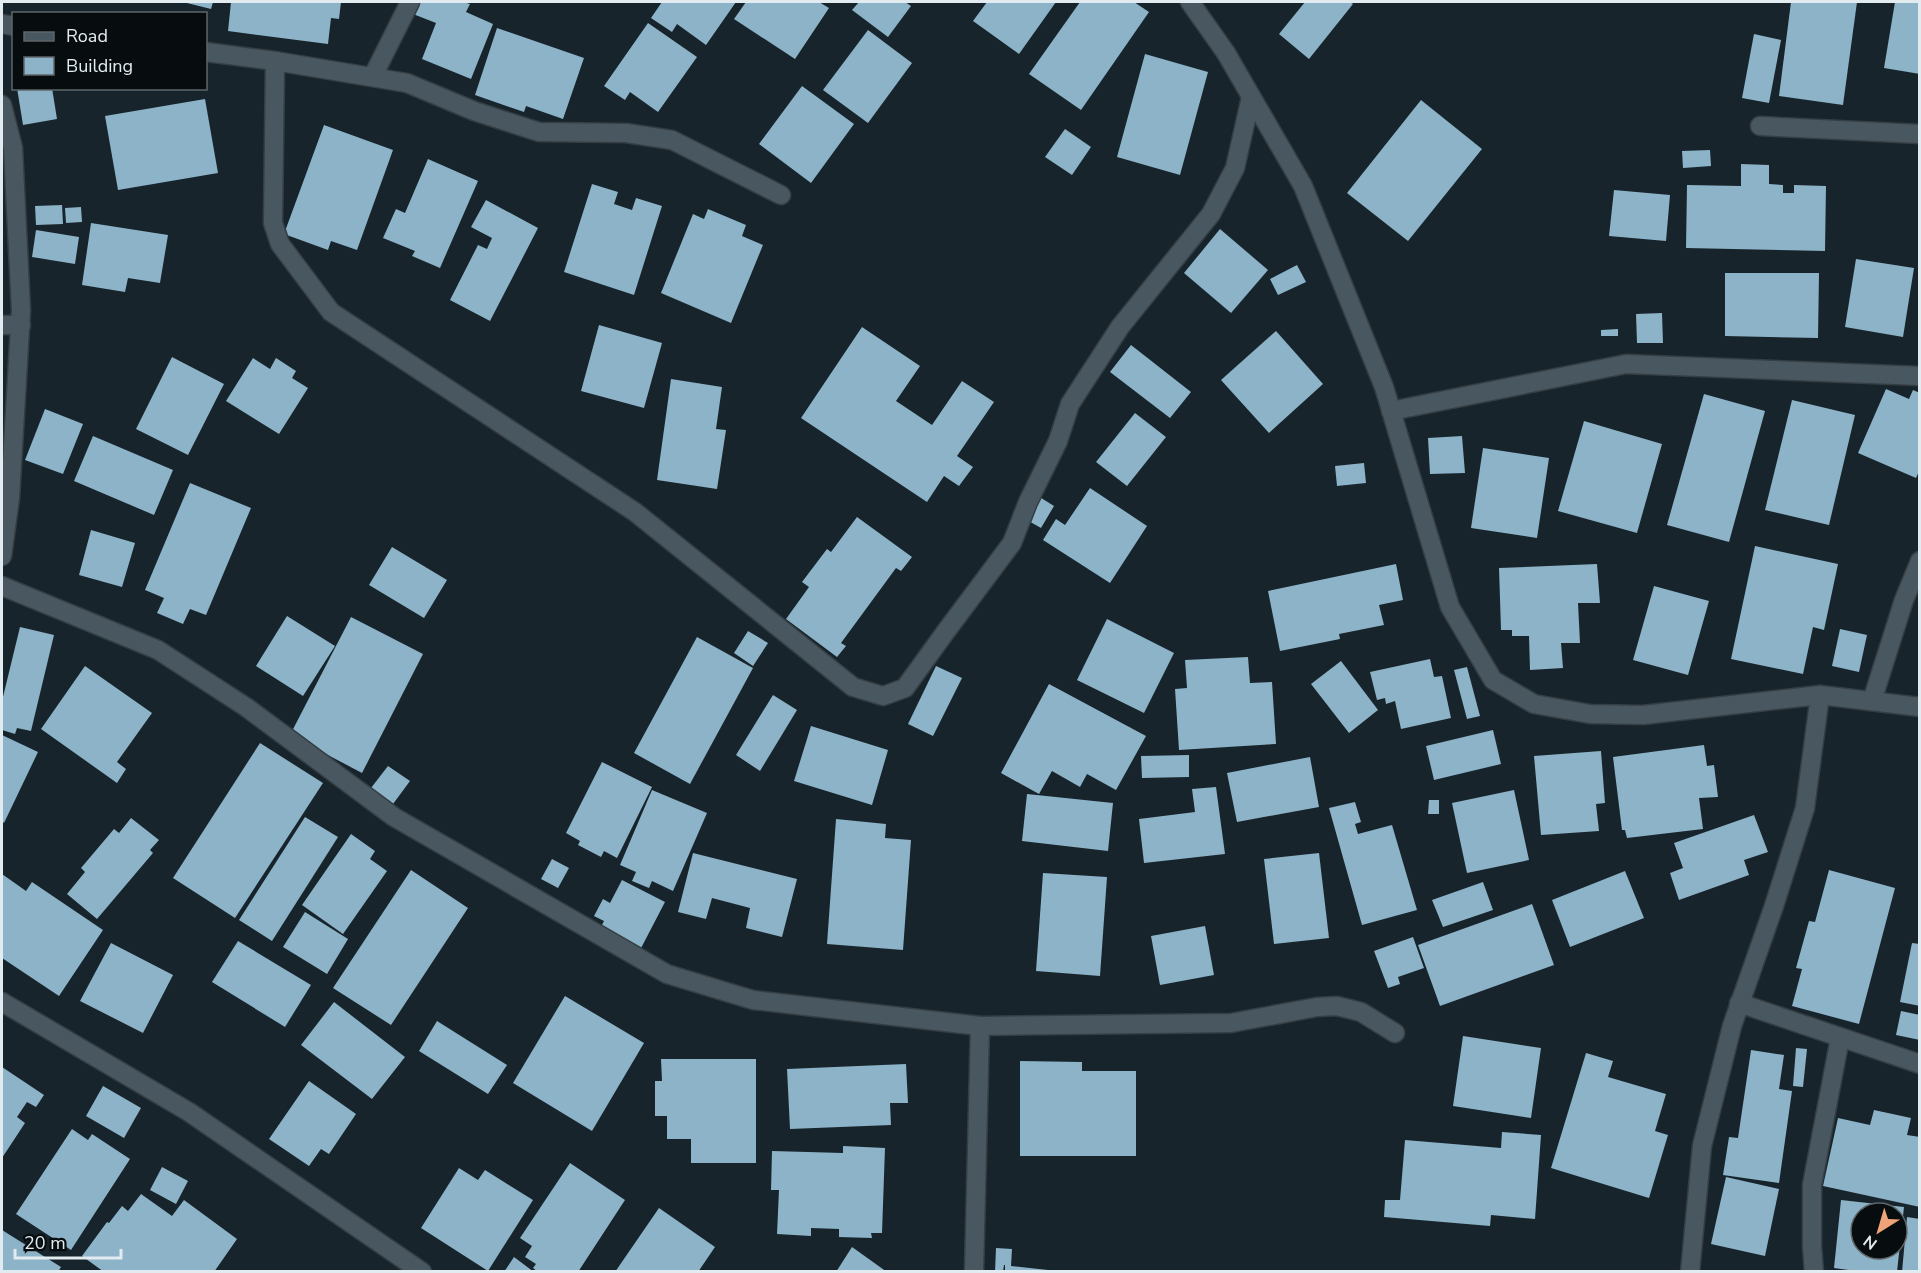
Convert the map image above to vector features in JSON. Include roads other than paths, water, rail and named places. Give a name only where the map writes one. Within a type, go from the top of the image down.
[{"type":"street","points":[[373,76],[410,2]]},
{"type":"street","points":[[1190,2],[1226,53],[1303,186],[1384,387],[1450,607],[1493,680],[1534,704],[1590,714],[1643,715],[1820,695],[1920,707]]},
{"type":"street","points":[[207,52],[407,83],[474,111],[539,132],[626,133],[672,140],[781,195]]},
{"type":"street","points":[[275,61],[273,224],[280,244],[332,312],[634,512],[853,687],[883,696],[905,688],[1012,543],[1028,502],[1058,441],[1070,404],[1120,327],[1211,214],[1235,168],[1251,97]]},
{"type":"street","points":[[2,105],[21,325],[10,498],[2,556]]},
{"type":"street","points":[[1760,126],[1920,134]]},
{"type":"street","points":[[2,325],[21,325]]},
{"type":"street","points":[[1392,411],[1626,364],[1920,376]]},
{"type":"street","points":[[1872,701],[1904,600],[1920,561]]},
{"type":"street","points":[[2,586],[158,650],[246,707],[393,817],[667,974],[753,1000],[980,1026],[1231,1023],[1317,1007],[1337,1006],[1361,1012],[1395,1033]]},
{"type":"street","points":[[1690,1272],[1702,1146],[1739,1003],[1774,906],[1805,808],[1820,695]]},
{"type":"street","points":[[2,1002],[189,1112],[422,1272]]},
{"type":"street","points":[[1739,1003],[1920,1064]]},
{"type":"street","points":[[974,1272],[980,1026]]},
{"type":"street","points":[[1814,1272],[1812,1185],[1840,1038]]}]
